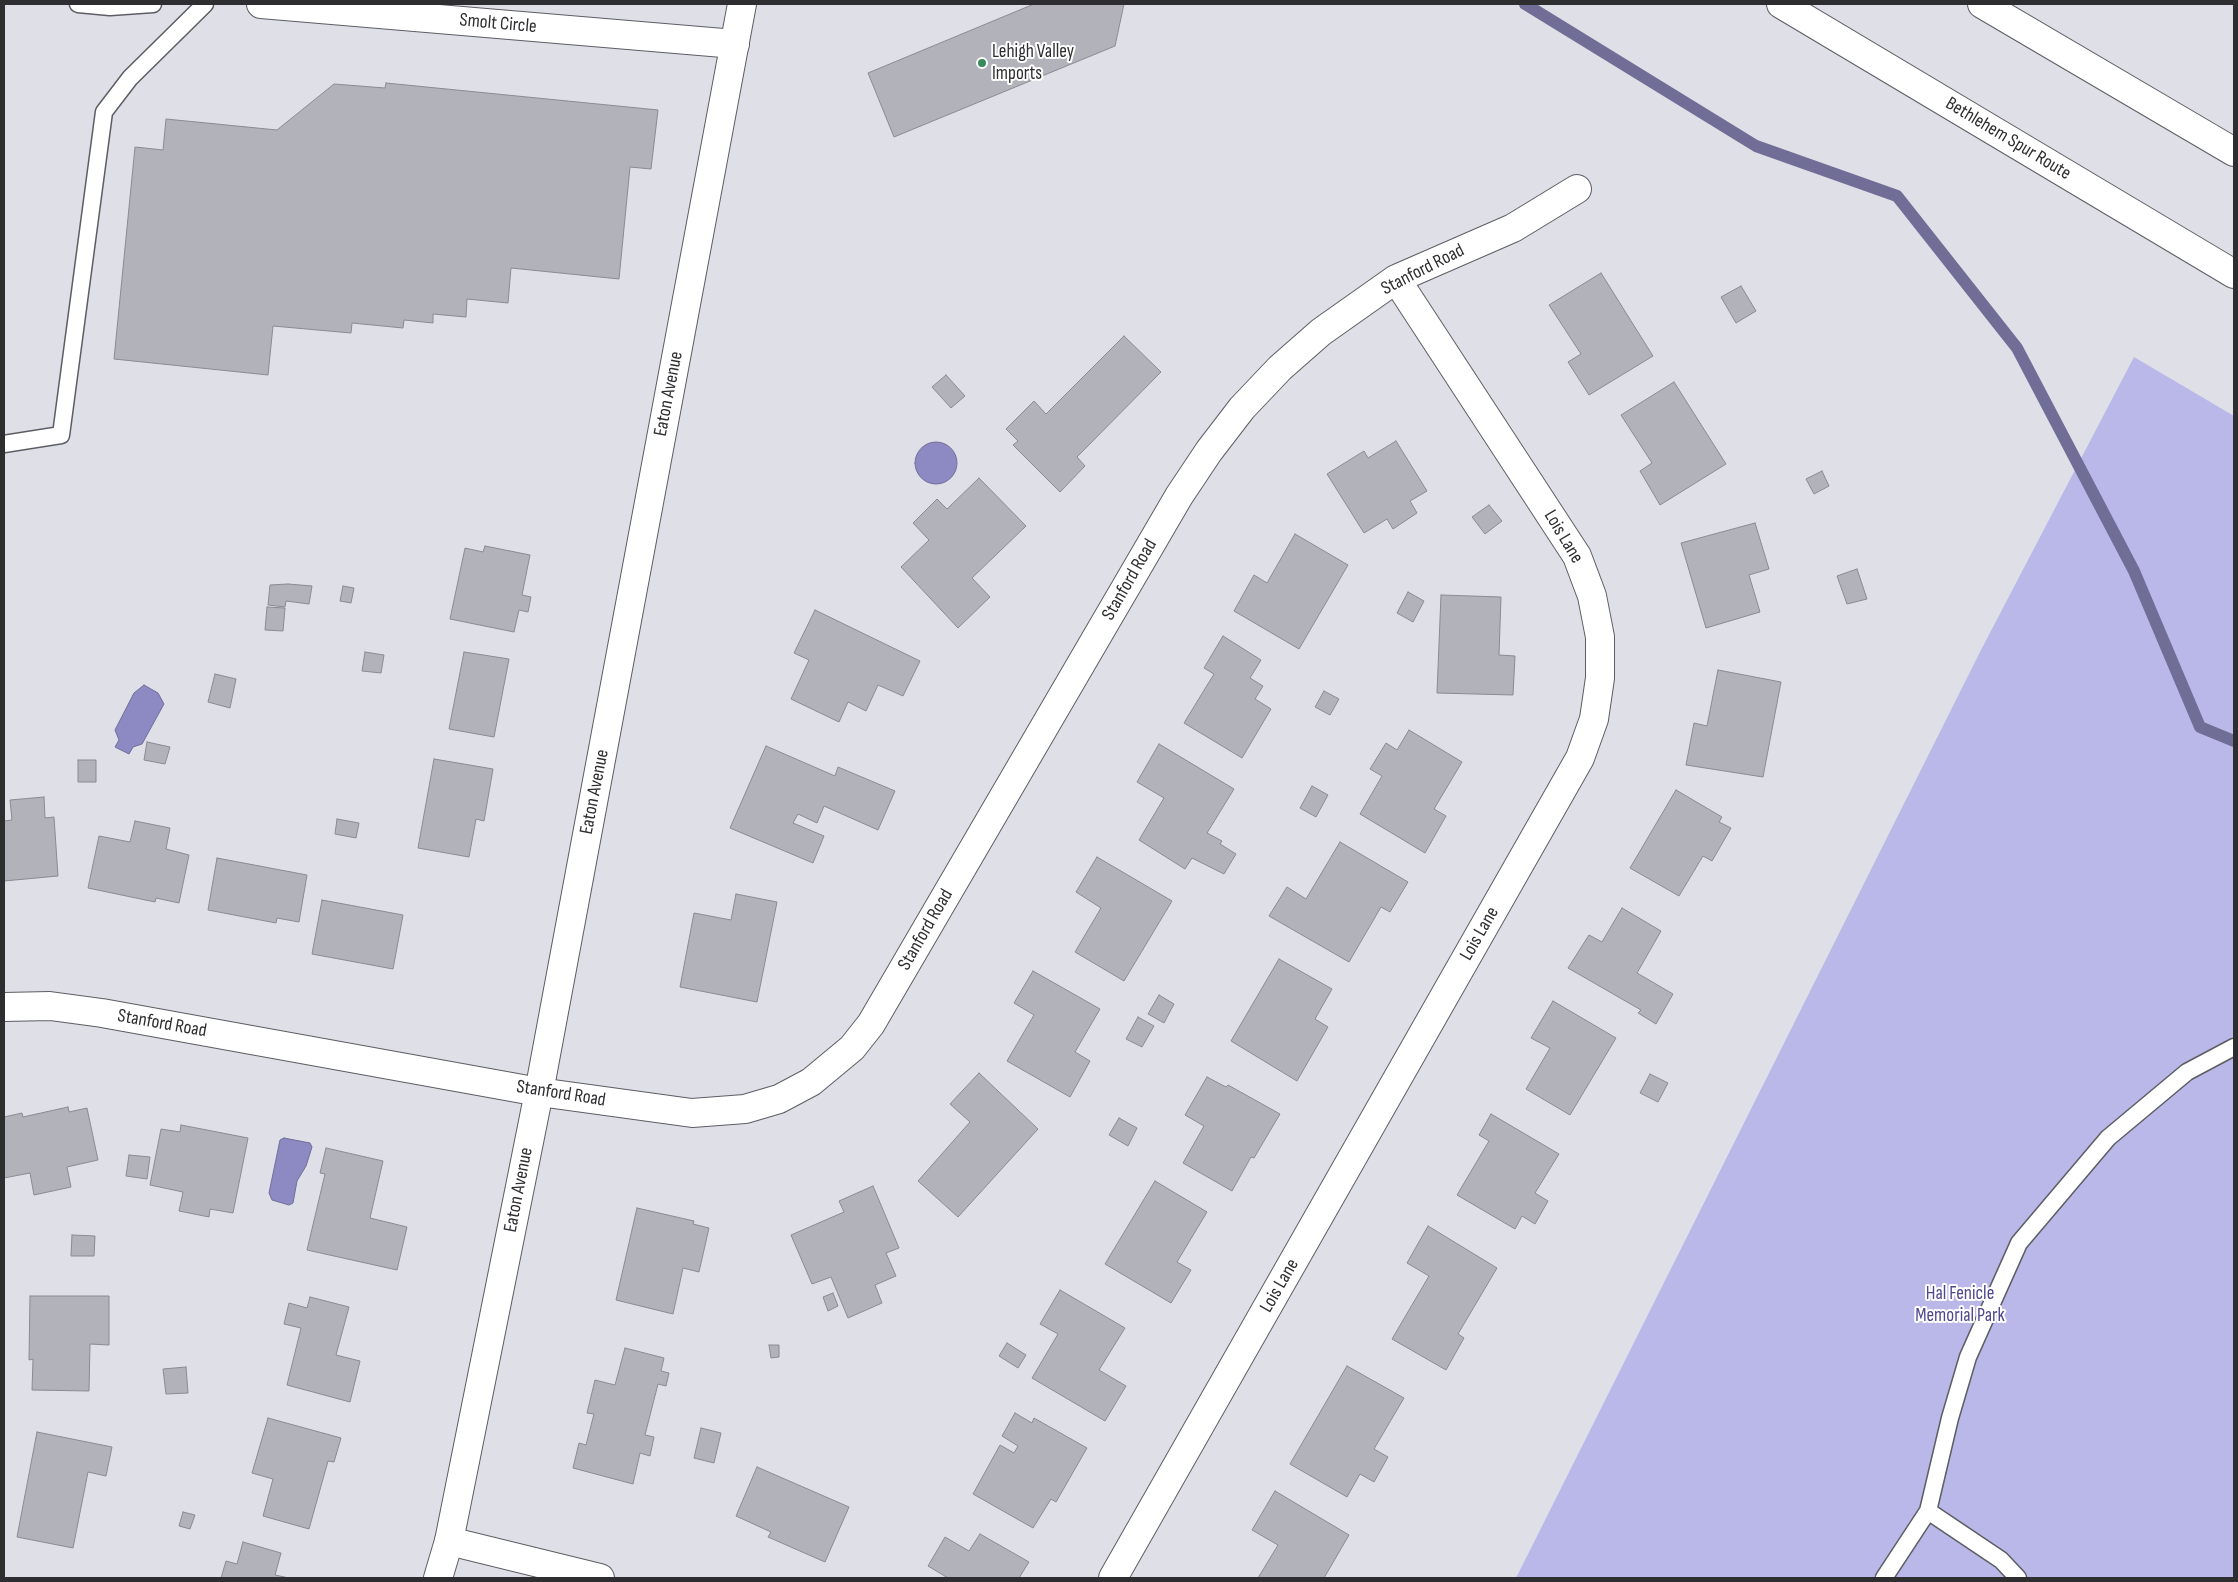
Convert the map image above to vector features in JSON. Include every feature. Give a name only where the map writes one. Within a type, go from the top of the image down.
[{"type":"main road","name":"Smolt Circle","points":[[261,4],[735,44]]},
{"type":"main road","name":"Eaton Avenue","points":[[438,1578],[449,1541],[539,1092],[742,4]]},
{"type":"main road","name":"Bethlehem Spur Route","points":[[1781,4],[2234,274]]},
{"type":"main road","points":[[1982,4],[2234,152]]},
{"type":"main road","name":"Stanford Road","points":[[4,1007],[50,1006],[102,1013],[539,1092],[692,1113],[745,1109],[779,1099],[811,1082],[852,1048],[871,1024],[1179,496],[1209,451],[1242,408],[1280,368],[1321,332],[1396,279],[1513,228],[1577,189]]},
{"type":"main road","name":"Lois Lane","points":[[1113,1578],[1580,758],[1594,719],[1600,678],[1600,637],[1592,596],[1577,556],[1396,279]]},
{"type":"main road","points":[[449,1541],[600,1578]]},
{"type":"lane","points":[[78,4],[110,7],[153,4]]},
{"type":"lane","points":[[4,444],[61,435],[104,112],[130,78],[205,4]]},
{"type":"lane","points":[[1884,1578],[1928,1511],[1950,1418],[1968,1357],[2019,1243],[2108,1138],[2187,1072],[2234,1047]]},
{"type":"lane","points":[[1928,1511],[2001,1560],[2018,1578]]},
{"type":"green space","name":"Hal Fenicle Memorial Park","points":[[2134,357],[2234,416],[2234,1578],[1516,1578],[1981,650]]},
{"type":"shaded area","points":[[940,442],[948,445],[954,451],[957,463],[954,475],[948,481],[932,484],[924,481],[918,475],[915,459],[918,451],[924,445]]},
{"type":"shaded area","points":[[144,685],[158,693],[164,704],[142,744],[133,747],[129,754],[115,747],[119,740],[115,730],[134,693]]},
{"type":"shaded area","points":[[284,1138],[310,1143],[312,1147],[306,1166],[297,1181],[293,1203],[289,1205],[272,1200],[269,1193],[280,1140]]},
{"type":"building","name":"Lehigh Valley Imports","points":[[1034,4],[1124,4],[1115,46],[894,137],[868,73]]},
{"type":"building","points":[[386,83],[658,110],[651,169],[630,167],[619,279],[511,268],[508,303],[467,299],[466,317],[433,314],[433,323],[404,320],[403,328],[352,323],[351,333],[273,326],[268,375],[114,359],[135,147],[163,150],[166,119],[277,130],[334,84],[385,88]]},
{"type":"building","points":[[1601,273],[1653,356],[1589,395],[1568,362],[1581,354],[1549,305]]},
{"type":"building","points":[[1741,286],[1756,311],[1736,323],[1721,297]]},
{"type":"building","points":[[1124,336],[1161,372],[1077,457],[1085,466],[1060,492],[1013,445],[1018,441],[1006,429],[1034,401],[1046,414]]},
{"type":"building","points":[[946,375],[965,396],[951,408],[932,387]]},
{"type":"building","points":[[1674,382],[1726,464],[1660,505],[1640,471],[1652,463],[1621,415]]},
{"type":"building","points":[[1396,441],[1427,491],[1410,501],[1417,513],[1393,529],[1387,519],[1364,533],[1327,474],[1364,451],[1368,458]]},
{"type":"building","points":[[1822,471],[1829,486],[1814,494],[1806,479]]},
{"type":"building","points":[[979,478],[1026,526],[972,578],[990,597],[958,628],[901,567],[929,540],[913,523],[937,499],[947,509]]},
{"type":"building","points":[[1489,505],[1502,521],[1485,534],[1472,517]]},
{"type":"building","points":[[1755,523],[1769,569],[1749,575],[1760,612],[1706,628],[1681,543]]},
{"type":"building","points":[[1295,534],[1348,565],[1299,649],[1234,611],[1254,575],[1267,583]]},
{"type":"building","points":[[485,546],[530,555],[522,595],[531,597],[528,612],[519,610],[514,632],[450,619],[465,548],[483,552]]},
{"type":"building","points":[[1857,569],[1867,599],[1847,604],[1837,576]]},
{"type":"building","points":[[270,585],[312,586],[309,604],[286,601],[285,607],[268,605]]},
{"type":"building","points":[[343,586],[354,588],[351,603],[340,601]]},
{"type":"building","points":[[1408,592],[1424,601],[1413,622],[1397,613]]},
{"type":"building","points":[[1441,595],[1501,597],[1499,655],[1515,656],[1513,695],[1437,693]]},
{"type":"building","points":[[267,607],[285,608],[283,631],[265,630]]},
{"type":"building","points":[[815,610],[920,661],[903,696],[878,685],[866,711],[848,702],[839,722],[791,699],[809,660],[794,653]]},
{"type":"building","points":[[1223,636],[1261,660],[1250,678],[1263,686],[1255,699],[1271,709],[1242,758],[1184,723],[1214,674],[1204,668]]},
{"type":"building","points":[[365,652],[384,655],[381,673],[362,671]]},
{"type":"building","points":[[464,652],[509,659],[494,737],[449,729]]},
{"type":"building","points":[[1718,670],[1781,682],[1763,777],[1686,765],[1694,723],[1707,726]]},
{"type":"building","points":[[215,674],[236,679],[230,708],[208,702]]},
{"type":"building","points":[[1324,691],[1339,699],[1330,715],[1315,707]]},
{"type":"building","points":[[1409,730],[1462,762],[1434,809],[1446,816],[1425,853],[1360,814],[1382,776],[1370,769],[1386,743],[1397,750]]},
{"type":"building","points":[[147,742],[170,747],[165,764],[144,760]]},
{"type":"building","points":[[1159,744],[1234,789],[1207,833],[1222,841],[1220,844],[1236,854],[1224,874],[1192,858],[1185,869],[1139,840],[1164,798],[1137,782]]},
{"type":"building","points":[[766,746],[835,776],[838,767],[895,791],[878,830],[824,806],[817,823],[798,814],[793,823],[824,836],[813,863],[730,828]]},
{"type":"building","points":[[434,759],[493,769],[484,821],[476,819],[469,857],[418,848]]},
{"type":"building","points":[[78,760],[96,760],[96,782],[78,782]]},
{"type":"building","points":[[1312,786],[1328,795],[1316,817],[1300,808]]},
{"type":"building","points":[[1676,790],[1722,817],[1719,822],[1731,828],[1712,861],[1703,856],[1679,896],[1630,868]]},
{"type":"building","points":[[44,797],[45,818],[54,817],[58,876],[4,881],[4,821],[12,820],[10,800]]},
{"type":"building","points":[[337,819],[359,823],[356,838],[335,834]]},
{"type":"building","points":[[135,821],[170,828],[166,849],[189,855],[179,903],[156,898],[155,902],[88,888],[99,836],[130,842]]},
{"type":"building","points":[[1340,842],[1408,882],[1390,912],[1381,907],[1349,962],[1269,916],[1287,887],[1306,899]]},
{"type":"building","points":[[1097,857],[1172,901],[1124,981],[1075,952],[1101,908],[1076,892]]},
{"type":"building","points":[[217,858],[307,875],[299,922],[277,918],[276,923],[208,910]]},
{"type":"building","points":[[736,894],[777,902],[757,1002],[680,987],[694,913],[731,920]]},
{"type":"building","points":[[322,900],[403,915],[393,969],[312,954]]},
{"type":"building","points":[[1622,908],[1661,931],[1637,973],[1673,994],[1656,1024],[1638,1013],[1641,1010],[1568,968],[1589,935],[1602,942]]},
{"type":"building","points":[[1279,959],[1332,989],[1315,1019],[1328,1027],[1297,1081],[1231,1041]]},
{"type":"building","points":[[1033,971],[1100,1009],[1075,1052],[1090,1061],[1070,1097],[1007,1061],[1034,1015],[1014,1003]]},
{"type":"building","points":[[1159,995],[1174,1004],[1164,1023],[1148,1014]]},
{"type":"building","points":[[1553,1001],[1616,1038],[1570,1115],[1526,1089],[1550,1048],[1531,1038]]},
{"type":"building","points":[[1138,1017],[1154,1026],[1142,1047],[1126,1039]]},
{"type":"building","points":[[979,1073],[1038,1129],[958,1217],[918,1181],[970,1122],[950,1104]]},
{"type":"building","points":[[1650,1074],[1668,1083],[1658,1102],[1640,1093]]},
{"type":"building","points":[[1207,1077],[1226,1087],[1228,1085],[1280,1114],[1254,1158],[1251,1157],[1232,1191],[1183,1163],[1204,1126],[1185,1115]]},
{"type":"building","points":[[68,1107],[69,1112],[87,1108],[98,1160],[67,1167],[71,1187],[34,1195],[30,1173],[4,1178],[4,1117],[22,1113],[23,1117]]},
{"type":"building","points":[[1491,1114],[1559,1154],[1535,1193],[1548,1201],[1535,1224],[1522,1216],[1515,1229],[1457,1195],[1489,1141],[1479,1135]]},
{"type":"building","points":[[1119,1118],[1137,1128],[1128,1146],[1109,1135]]},
{"type":"building","points":[[181,1125],[248,1138],[233,1213],[210,1209],[209,1217],[179,1211],[183,1192],[150,1185],[161,1129],[180,1132]]},
{"type":"building","points":[[326,1148],[383,1161],[370,1218],[407,1227],[397,1270],[307,1250],[325,1174],[320,1173]]},
{"type":"building","points":[[129,1155],[150,1157],[147,1179],[126,1176]]},
{"type":"building","points":[[1155,1181],[1207,1212],[1177,1262],[1191,1270],[1171,1303],[1105,1264]]},
{"type":"building","points":[[873,1186],[899,1248],[886,1253],[896,1276],[875,1285],[882,1303],[848,1318],[831,1277],[812,1284],[791,1235],[844,1212],[839,1201]]},
{"type":"building","points":[[637,1208],[694,1221],[693,1224],[709,1228],[699,1272],[683,1268],[673,1314],[616,1300]]},
{"type":"building","points":[[1428,1226],[1497,1268],[1458,1334],[1464,1338],[1446,1370],[1392,1339],[1429,1276],[1407,1263]]},
{"type":"building","points":[[72,1235],[95,1236],[94,1256],[71,1256]]},
{"type":"building","points":[[1060,1290],[1125,1328],[1099,1370],[1126,1386],[1105,1421],[1032,1378],[1058,1334],[1040,1324]]},
{"type":"building","points":[[833,1293],[838,1306],[828,1311],[823,1297]]},
{"type":"building","points":[[30,1296],[109,1296],[109,1345],[90,1344],[89,1391],[32,1390],[33,1359],[29,1360]]},
{"type":"building","points":[[310,1297],[349,1307],[336,1355],[360,1361],[350,1402],[287,1385],[301,1328],[284,1324],[289,1303],[307,1308]]},
{"type":"building","points":[[1007,1343],[1026,1355],[1018,1368],[999,1356]]},
{"type":"building","points":[[769,1345],[779,1345],[779,1357],[771,1358]]},
{"type":"building","points":[[625,1348],[664,1358],[661,1371],[669,1373],[666,1386],[658,1384],[645,1435],[654,1437],[650,1456],[640,1453],[633,1484],[573,1468],[579,1443],[586,1445],[594,1414],[587,1413],[595,1380],[615,1385]]},
{"type":"building","points":[[1347,1366],[1404,1398],[1374,1449],[1388,1457],[1374,1482],[1360,1474],[1347,1497],[1290,1464]]},
{"type":"building","points":[[186,1367],[188,1393],[166,1394],[163,1369]]},
{"type":"building","points":[[1015,1413],[1032,1423],[1034,1418],[1087,1448],[1056,1502],[1051,1499],[1033,1528],[973,1494],[1000,1445],[1014,1453],[1018,1446],[1002,1436]]},
{"type":"building","points":[[268,1418],[341,1438],[334,1462],[328,1461],[309,1529],[263,1516],[273,1479],[252,1473]]},
{"type":"building","points":[[701,1428],[721,1433],[714,1463],[694,1458]]},
{"type":"building","points":[[37,1432],[112,1447],[106,1476],[88,1472],[73,1548],[17,1537]]},
{"type":"building","points":[[757,1467],[849,1507],[825,1562],[768,1537],[771,1532],[736,1516]]},
{"type":"building","points":[[1275,1491],[1349,1535],[1324,1578],[1258,1578],[1278,1545],[1252,1530]]},
{"type":"building","points":[[183,1512],[195,1515],[190,1529],[179,1526]]},
{"type":"building","points":[[980,1534],[1029,1562],[1019,1578],[948,1578],[928,1566],[945,1537],[969,1551]]},
{"type":"building","points":[[243,1542],[281,1553],[275,1575],[289,1578],[221,1578],[226,1561],[237,1564]]},
{"type":"waterway","points":[[1525,4],[1756,146],[1897,196],[2017,348],[2134,571],[2200,727],[2234,741]]},
{"type":"place","name":"Lehigh Valley Imports","points":[[982,63]]}]
